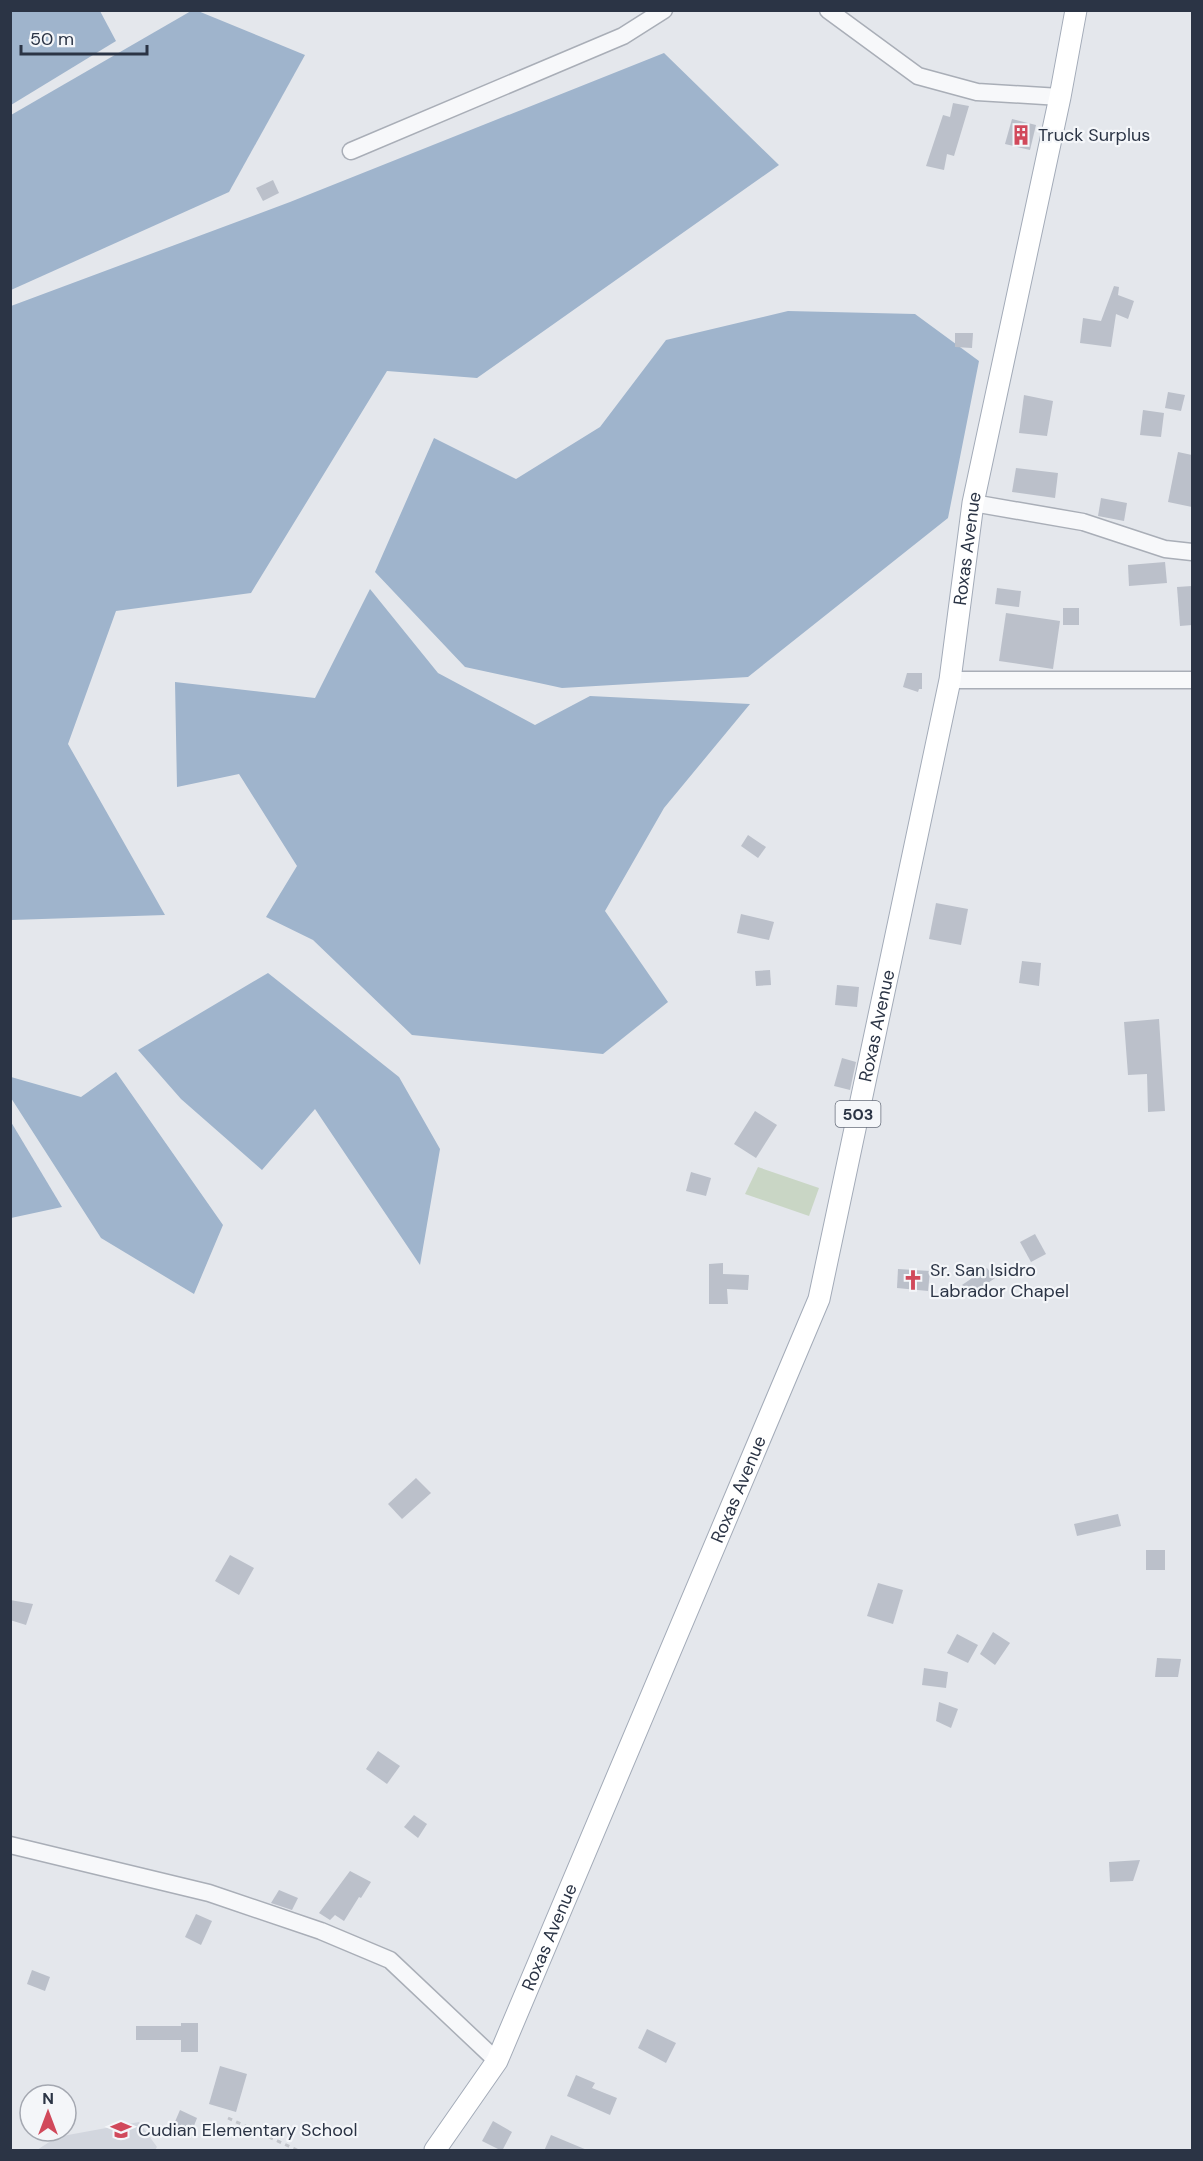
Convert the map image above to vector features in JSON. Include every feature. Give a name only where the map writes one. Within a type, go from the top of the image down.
[{"type":"main road","name":"Roxas Avenue","points":[[435,2151],[496,2061],[819,1299],[950,680],[973,503],[1060,97],[1076,10]]},
{"type":"street","points":[[351,151],[623,36],[664,10]]},
{"type":"street","points":[[828,10],[918,76],[977,92],[1060,97]]},
{"type":"street","points":[[973,503],[1083,522],[1165,549],[1192,552]]},
{"type":"street","points":[[950,680],[1192,680]]},
{"type":"street","points":[[10,1845],[209,1893],[321,1931],[390,1960],[496,2061]]},
{"type":"path","points":[[228,2118],[297,2151]]},
{"type":"shaded area","name":"Cudian Elementary School","points":[[139,2122],[157,2147],[155,2150],[37,2150],[48,2143],[78,2143],[78,2133]]},
{"type":"green space","points":[[758,1167],[819,1188],[809,1216],[745,1194]]},
{"type":"water","points":[[11,10],[100,11],[116,41],[11,105]]},
{"type":"water","points":[[191,11],[198,11],[305,55],[229,192],[11,290],[11,115]]},
{"type":"water","points":[[664,53],[779,165],[477,378],[387,371],[251,593],[116,611],[68,744],[165,915],[11,920],[11,306],[290,202]]},
{"type":"water","points":[[788,311],[915,314],[979,361],[948,518],[748,677],[562,688],[465,667],[375,572],[434,438],[516,479],[600,427],[666,340]]},
{"type":"water","points":[[370,589],[438,673],[535,725],[590,696],[750,704],[664,808],[605,911],[668,1002],[603,1054],[412,1035],[313,940],[266,917],[297,866],[239,774],[177,787],[175,682],[315,698]]},
{"type":"water","points":[[268,973],[399,1077],[440,1149],[420,1265],[315,1109],[262,1170],[181,1099],[138,1050]]},
{"type":"water","points":[[116,1072],[223,1225],[194,1294],[101,1238],[11,1098],[11,1077],[81,1097]]},
{"type":"water","points":[[11,1122],[62,1207],[11,1218]]},
{"type":"building","points":[[953,103],[969,106],[954,156],[947,154],[944,170],[926,166],[943,115],[950,117]]},
{"type":"building","name":"Truck Surplus","points":[[1012,119],[1036,125],[1030,150],[1005,144]]},
{"type":"building","points":[[273,180],[279,193],[263,201],[256,188]]},
{"type":"building","points":[[1114,286],[1119,287],[1118,295],[1134,301],[1128,319],[1116,314],[1111,347],[1080,343],[1083,318],[1101,321]]},
{"type":"building","points":[[955,333],[973,333],[972,348],[955,347]]},
{"type":"building","points":[[1168,392],[1185,395],[1181,411],[1165,408]]},
{"type":"building","points":[[1024,395],[1053,401],[1047,436],[1019,433]]},
{"type":"building","points":[[1143,410],[1164,413],[1161,437],[1140,435]]},
{"type":"building","points":[[1178,452],[1192,455],[1192,507],[1168,502]]},
{"type":"building","points":[[1016,468],[1058,473],[1055,498],[1012,492]]},
{"type":"building","points":[[1101,498],[1127,503],[1124,521],[1098,516]]},
{"type":"building","points":[[1165,562],[1167,583],[1129,586],[1128,565]]},
{"type":"building","points":[[1192,586],[1192,625],[1180,626],[1177,587]]},
{"type":"building","points":[[997,588],[1021,591],[1019,607],[995,604]]},
{"type":"building","points":[[1063,608],[1079,608],[1079,625],[1063,625]]},
{"type":"building","points":[[1006,613],[1060,621],[1053,669],[999,661]]},
{"type":"building","points":[[907,673],[922,673],[922,689],[918,692],[903,687]]},
{"type":"building","points":[[748,835],[766,847],[758,858],[741,846]]},
{"type":"building","points":[[936,903],[968,909],[961,945],[929,939]]},
{"type":"building","points":[[741,914],[774,922],[769,940],[737,933]]},
{"type":"building","points":[[1022,961],[1041,963],[1039,986],[1019,983]]},
{"type":"building","points":[[770,970],[771,985],[756,986],[755,971]]},
{"type":"building","points":[[837,985],[859,987],[857,1007],[835,1005]]},
{"type":"building","points":[[1159,1019],[1165,1111],[1148,1112],[1147,1074],[1128,1075],[1124,1022]]},
{"type":"building","points":[[842,1058],[856,1062],[850,1090],[834,1086]]},
{"type":"building","points":[[755,1111],[777,1125],[756,1158],[734,1144]]},
{"type":"building","points":[[691,1172],[711,1178],[706,1196],[686,1191]]},
{"type":"building","points":[[1035,1234],[1046,1254],[1031,1262],[1020,1242]]},
{"type":"building","points":[[723,1263],[723,1274],[749,1275],[748,1290],[727,1289],[728,1304],[709,1304],[709,1264]]},
{"type":"building","points":[[987,1268],[995,1278],[971,1295],[962,1285]]},
{"type":"building","name":"Sr. San Isidro Labrador Chapel","points":[[898,1269],[930,1271],[928,1291],[897,1288]]},
{"type":"building","points":[[416,1478],[431,1493],[402,1519],[388,1504]]},
{"type":"building","points":[[1118,1514],[1121,1526],[1077,1536],[1074,1524]]},
{"type":"building","points":[[1146,1550],[1165,1550],[1165,1570],[1146,1570]]},
{"type":"building","points":[[230,1555],[254,1568],[239,1595],[215,1581]]},
{"type":"building","points":[[878,1583],[903,1590],[893,1624],[867,1616]]},
{"type":"building","points":[[10,1600],[33,1604],[26,1625],[10,1620]]},
{"type":"building","points":[[993,1632],[1010,1643],[995,1665],[980,1654]]},
{"type":"building","points":[[957,1634],[978,1645],[968,1663],[947,1653]]},
{"type":"building","points":[[1157,1658],[1181,1659],[1178,1677],[1155,1677]]},
{"type":"building","points":[[924,1668],[948,1672],[946,1688],[922,1685]]},
{"type":"building","points":[[939,1702],[958,1709],[951,1728],[936,1721]]},
{"type":"building","points":[[378,1751],[400,1766],[387,1784],[366,1769]]},
{"type":"building","points":[[414,1815],[427,1824],[418,1838],[404,1827]]},
{"type":"building","points":[[1140,1860],[1133,1881],[1110,1882],[1109,1862]]},
{"type":"building","points":[[350,1871],[371,1882],[344,1921],[335,1915],[330,1920],[319,1913]]},
{"type":"building","points":[[279,1890],[298,1898],[292,1910],[271,1903]]},
{"type":"building","points":[[196,1914],[212,1921],[201,1945],[185,1937]]},
{"type":"building","points":[[32,1970],[50,1977],[45,1991],[27,1984]]},
{"type":"building","points":[[181,2023],[198,2023],[198,2052],[181,2052],[181,2040],[136,2040],[136,2026],[181,2026]]},
{"type":"building","points":[[647,2029],[676,2043],[666,2063],[638,2048]]},
{"type":"building","points":[[220,2066],[247,2074],[236,2112],[209,2104]]},
{"type":"building","points":[[576,2075],[595,2083],[592,2088],[617,2098],[610,2115],[567,2096]]},
{"type":"building","points":[[180,2110],[197,2118],[192,2131],[174,2124]]},
{"type":"building","points":[[493,2121],[512,2132],[502,2151],[482,2141]]},
{"type":"building","points":[[551,2135],[587,2150],[587,2151],[544,2151]]},
{"type":"place","name":"Truck Surplus","points":[[1021,135]]},
{"type":"place","name":"Sr. San Isidro Labrador Chapel","points":[[913,1280]]},
{"type":"place","name":"Cudian Elementary School","points":[[121,2130]]}]
